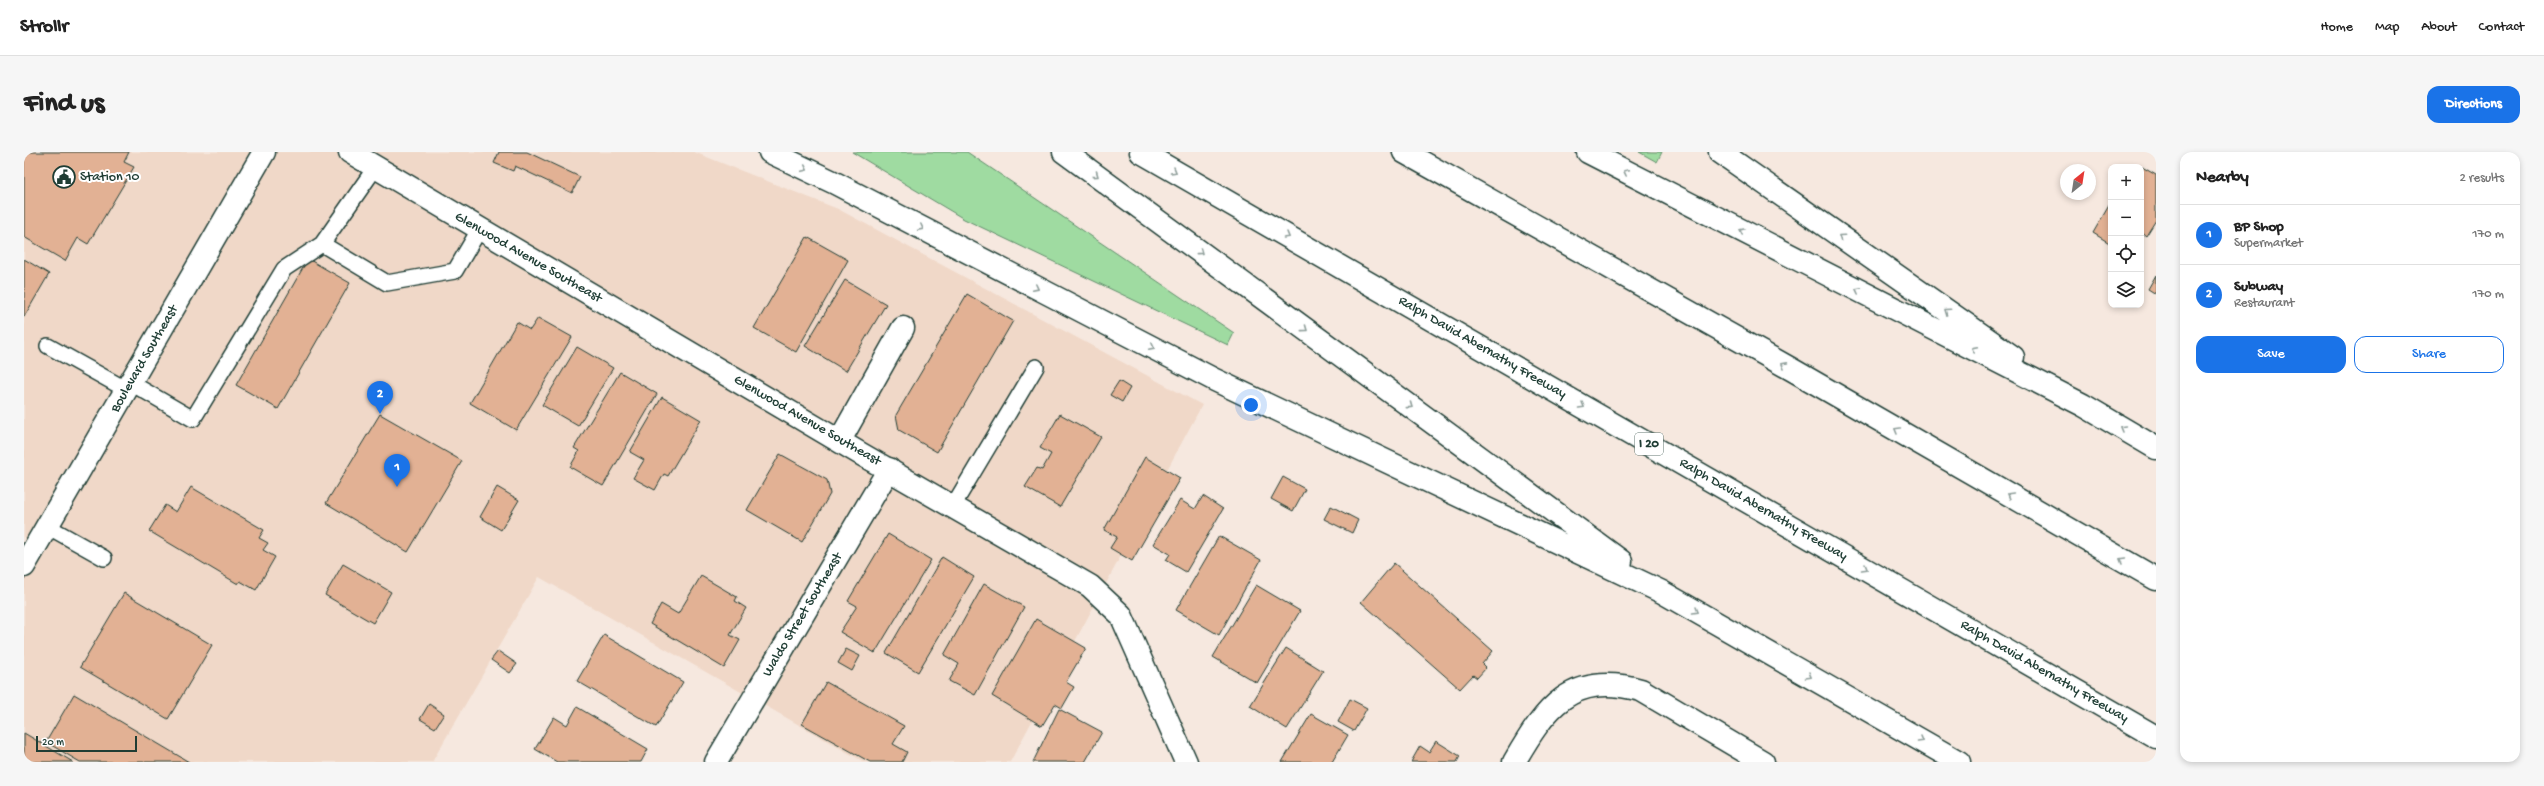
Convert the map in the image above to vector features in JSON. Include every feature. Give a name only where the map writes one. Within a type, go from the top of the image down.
[{"type":"main road","name":"Boulevard Southeast","points":[[24,566],[264,152]]},
{"type":"main road","name":"Glenwood Avenue Southeast","points":[[350,152],[480,230],[1090,586],[1121,615],[1186,762]]},
{"type":"main road","points":[[770,152],[833,182],[1215,380],[1662,592],[1959,762]]},
{"type":"main road","points":[[1064,152],[1662,592]]},
{"type":"main road","name":"Ralph David Abernathy Freeway","points":[[1141,152],[2156,737]]},
{"type":"main road","points":[[1404,152],[1792,369],[2156,579]]},
{"type":"main road","points":[[1588,152],[2083,405],[2156,448]]},
{"type":"main road","points":[[1720,152],[2083,405]]},
{"type":"main road","points":[[840,440],[903,328]]},
{"type":"main road","name":"Waldo Street Southeast","points":[[716,762],[889,469]]},
{"type":"main road","points":[[1514,762],[1536,725],[1550,707],[1580,688],[1622,685],[1641,690],[1763,762]]},
{"type":"lane","points":[[48,346],[193,419],[284,269],[322,244],[375,168]]},
{"type":"lane","points":[[322,244],[387,283],[455,271],[480,230]]},
{"type":"lane","points":[[953,506],[1036,367]]},
{"type":"lane","points":[[47,526],[104,558]]},
{"type":"shaded area","points":[[24,152],[694,152],[838,209],[1202,405],[1010,762],[864,762],[539,577],[432,762],[24,762]]},
{"type":"green space","points":[[852,152],[967,152],[1234,333],[1228,345],[964,219]]},
{"type":"green space","points":[[1639,152],[1662,152],[1657,162]]},
{"type":"building","points":[[24,152],[129,152],[124,162],[134,167],[88,244],[78,238],[65,261],[24,237]]},
{"type":"building","points":[[499,152],[527,152],[580,177],[572,193],[515,166],[513,171],[494,163]]},
{"type":"building","points":[[2144,168],[2156,175],[2156,220],[2146,236],[2144,234]]},
{"type":"building","points":[[2108,207],[2108,242],[2093,233]]},
{"type":"building","points":[[807,237],[848,260],[796,352],[754,328]]},
{"type":"building","points":[[24,259],[49,274],[24,317]]},
{"type":"building","points":[[308,259],[350,283],[278,409],[236,385]]},
{"type":"building","points":[[2156,275],[2156,294],[2148,289]]},
{"type":"building","points":[[845,280],[886,304],[846,371],[805,346]]},
{"type":"building","points":[[967,294],[1013,321],[937,452],[899,430],[896,415]]},
{"type":"building","points":[[538,318],[572,337],[516,430],[470,403],[517,322],[530,330]]},
{"type":"building","points":[[577,347],[613,368],[578,426],[542,405]]},
{"type":"building","points":[[620,372],[657,394],[603,486],[570,467],[579,451],[574,448]]},
{"type":"building","points":[[1119,381],[1130,388],[1122,402],[1110,395]]},
{"type":"building","points":[[662,397],[701,420],[668,476],[664,474],[655,490],[633,478],[644,460],[630,452]]},
{"type":"building","points":[[380,414],[462,461],[408,552],[326,503]]},
{"type":"building","points":[[1060,414],[1101,437],[1060,507],[1025,487],[1037,468],[1042,470],[1051,454],[1040,448]]},
{"type":"building","points":[[780,454],[827,480],[830,494],[802,542],[747,510]]},
{"type":"building","points":[[1145,457],[1180,478],[1132,561],[1110,548],[1117,537],[1104,530]]},
{"type":"building","points":[[1283,477],[1305,489],[1293,511],[1271,499]]},
{"type":"building","points":[[191,487],[264,530],[259,538],[268,543],[263,550],[275,557],[256,590],[240,581],[238,584],[149,531],[165,505],[176,512]]},
{"type":"building","points":[[497,487],[519,500],[501,530],[480,517]]},
{"type":"building","points":[[1203,496],[1223,509],[1186,572],[1166,560],[1170,554],[1153,544],[1180,500],[1195,509]]},
{"type":"building","points":[[1331,506],[1358,520],[1352,533],[1324,519]]},
{"type":"building","points":[[888,534],[931,560],[875,653],[840,632],[857,606],[848,601]]},
{"type":"building","points":[[1219,536],[1261,560],[1219,635],[1176,610]]},
{"type":"building","points":[[942,557],[974,577],[918,672],[886,653]]},
{"type":"building","points":[[1394,563],[1493,651],[1482,664],[1486,668],[1477,678],[1473,675],[1460,689],[1361,602]]},
{"type":"building","points":[[343,564],[391,592],[373,623],[325,595]]},
{"type":"building","points":[[701,576],[737,597],[735,601],[746,608],[730,635],[740,640],[724,668],[650,624],[661,604],[678,614]]},
{"type":"building","points":[[984,584],[1024,607],[975,695],[949,681],[959,664],[944,655]]},
{"type":"building","points":[[1256,585],[1300,611],[1257,683],[1213,657]]},
{"type":"building","points":[[124,593],[212,645],[168,719],[80,667]]},
{"type":"building","points":[[1036,619],[1086,648],[1066,682],[1074,687],[1062,708],[1055,704],[1042,726],[992,696]]},
{"type":"building","points":[[604,635],[683,682],[656,727],[577,681]]},
{"type":"building","points":[[1286,648],[1323,671],[1287,729],[1250,706]]},
{"type":"building","points":[[846,649],[860,656],[852,671],[838,663]]},
{"type":"building","points":[[498,651],[517,664],[510,673],[491,660]]},
{"type":"building","points":[[826,682],[904,726],[893,744],[907,752],[902,762],[870,762],[802,724]]},
{"type":"building","points":[[74,694],[189,762],[80,762],[46,742]]},
{"type":"building","points":[[1350,699],[1367,708],[1354,731],[1338,722]]},
{"type":"building","points":[[429,704],[444,714],[435,728],[420,719]]},
{"type":"building","points":[[577,707],[648,749],[641,762],[557,762],[535,749],[554,717],[567,725]]},
{"type":"building","points":[[1059,709],[1102,732],[1085,762],[1033,762]]},
{"type":"building","points":[[1311,714],[1348,735],[1332,762],[1282,762]]},
{"type":"building","points":[[24,733],[73,762],[24,762]]},
{"type":"building","points":[[1436,741],[1460,756],[1457,762],[1411,762],[1420,746],[1429,752]]},
{"type":"place","name":"Station 10","points":[[64,177]]},
{"type":"place","name":"Subway","points":[[380,414]]},
{"type":"place","name":"BP Shop","points":[[397,487]]}]
